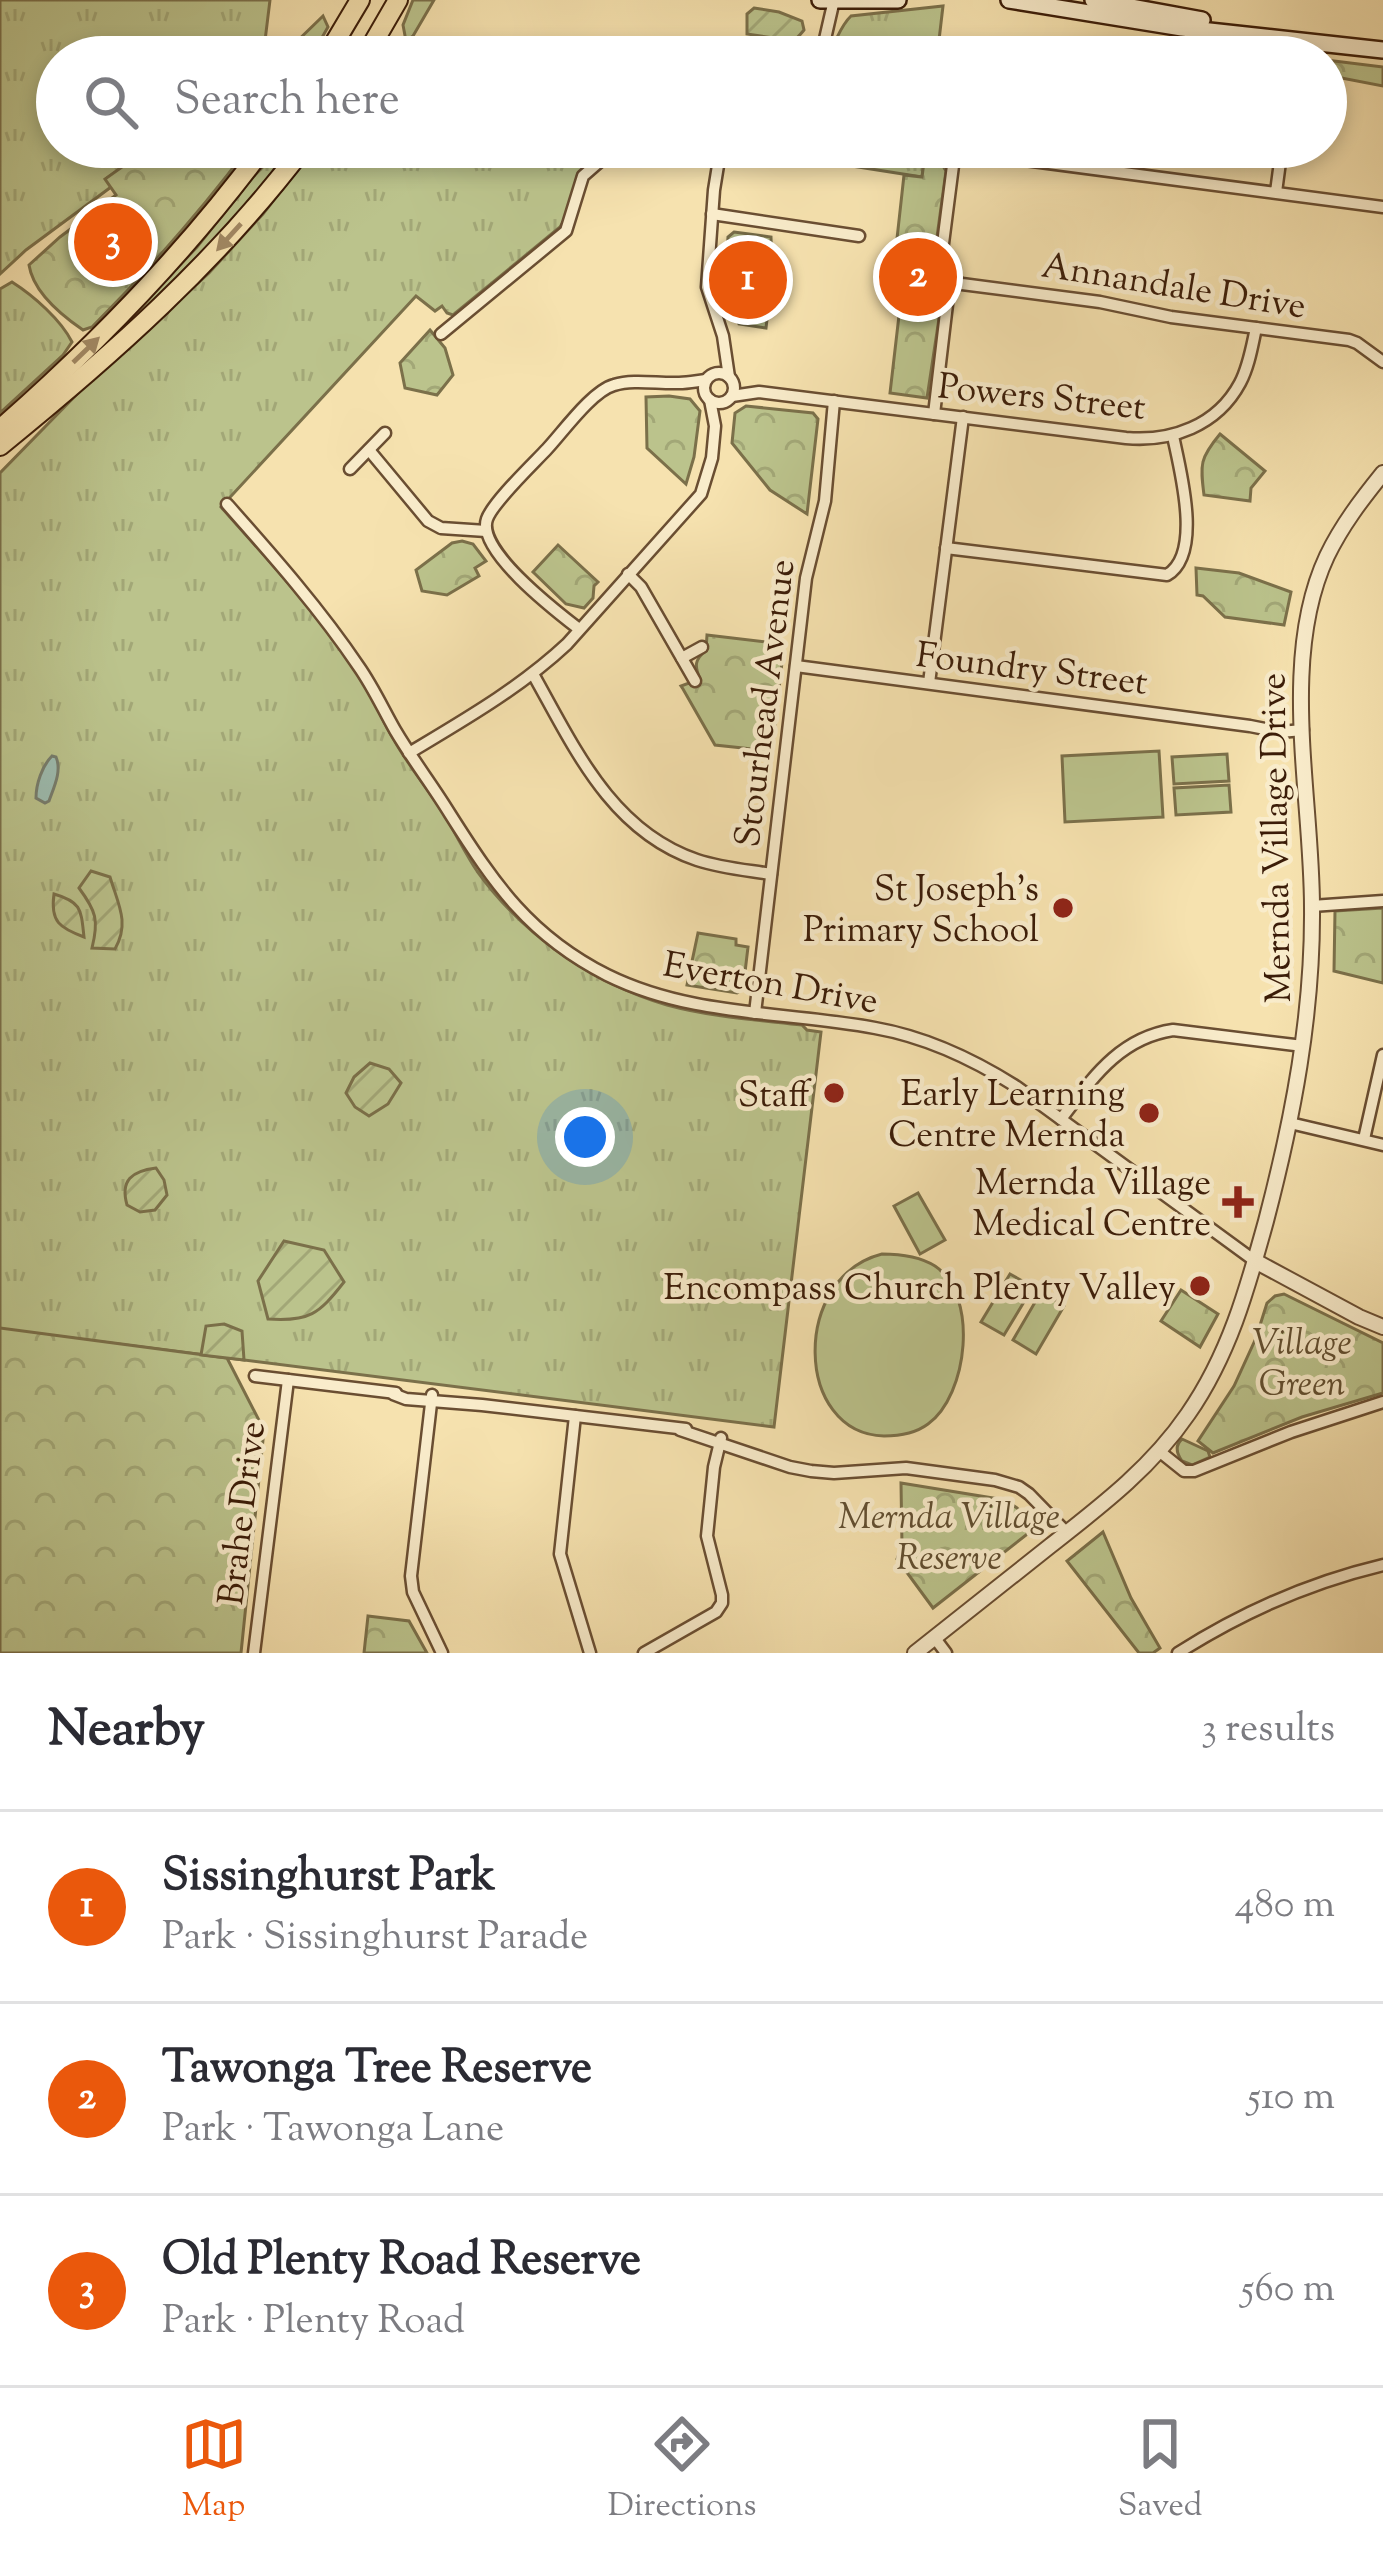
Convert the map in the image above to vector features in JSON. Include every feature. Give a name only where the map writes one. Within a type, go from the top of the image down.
[{"type":"main road","points":[[339,36],[360,0]]},
{"type":"main road","points":[[377,36],[398,0]]},
{"type":"main road","points":[[820,0],[898,0]]},
{"type":"main road","points":[[1009,0],[1260,36]]},
{"type":"main road","points":[[1093,0],[1295,36]]},
{"type":"main road","points":[[1347,45],[1351,46]]},
{"type":"main road","points":[[1347,46],[1383,50]]},
{"type":"main road","points":[[0,429],[170,265],[248,168]]},
{"type":"main road","points":[[0,446],[171,298],[287,168]]},
{"type":"street","points":[[825,36],[834,0]]},
{"type":"street","points":[[439,313],[445,330],[566,231],[584,176],[593,168]]},
{"type":"street","points":[[715,426],[734,388],[707,287],[717,168]]},
{"type":"street","points":[[934,414],[947,310],[956,281],[944,271],[941,259],[954,168]]},
{"type":"street","points":[[1090,168],[1383,206]]},
{"type":"street","points":[[1276,193],[1279,168]]},
{"type":"street","points":[[712,214],[859,236]]},
{"type":"street","name":"Annandale Drive","points":[[956,281],[1348,340],[1383,362]]},
{"type":"street","name":"Powers Street","points":[[728,399],[759,392],[1156,439],[1204,421],[1230,399],[1246,369],[1256,328]]},
{"type":"street","points":[[409,753],[533,674],[701,494],[715,426],[708,397],[710,377],[724,346]]},
{"type":"street","points":[[579,629],[522,581],[490,542],[486,525],[512,487],[603,390],[625,383],[679,383],[722,373],[731,379]]},
{"type":"street","name":"Powers Street","points":[[731,379],[759,392]]},
{"type":"street","points":[[679,383],[708,397],[728,399]]},
{"type":"street","name":"Stourhead Avenue","points":[[755,1013],[808,561],[827,488],[834,400]]},
{"type":"street","points":[[929,683],[963,417]]},
{"type":"street","points":[[350,469],[385,433]]},
{"type":"street","points":[[946,548],[1167,575],[1180,564],[1187,521],[1173,436]]},
{"type":"street","points":[[369,450],[428,521],[448,528],[486,525]]},
{"type":"street","name":"Mernda Village Drive","points":[[914,1653],[936,1646],[1131,1481],[1186,1418],[1219,1362],[1244,1302],[1290,1123],[1309,998],[1312,906],[1303,643],[1319,575],[1348,518],[1383,472]]},
{"type":"street","name":"Everton Drive","points":[[226,504],[339,638],[485,871],[523,915],[568,952],[609,976],[663,998],[876,1028],[942,1047],[996,1073],[1255,1261]]},
{"type":"street","points":[[628,574],[695,681]]},
{"type":"street","points":[[682,658],[701,647]]},
{"type":"street","name":"Foundry Street","points":[[796,666],[1280,732],[1303,727]]},
{"type":"street","points":[[533,674],[598,785],[637,828],[711,865],[771,874]]},
{"type":"street","points":[[1312,906],[1383,901]]},
{"type":"street","points":[[1061,1119],[1104,1064],[1158,1032],[1303,1046]]},
{"type":"street","points":[[1364,1139],[1383,1055]]},
{"type":"street","points":[[1290,1123],[1383,1145]]},
{"type":"street","points":[[1255,1261],[1383,1327]]},
{"type":"street","points":[[255,1376],[694,1429],[811,1471],[907,1468],[995,1480],[1019,1487],[1062,1536]]},
{"type":"street","name":"Brahe Drive","points":[[254,1653],[288,1380]]},
{"type":"street","points":[[432,1399],[411,1576],[413,1592],[442,1653]]},
{"type":"street","points":[[1159,1451],[1184,1471],[1194,1472],[1274,1438],[1383,1402]]},
{"type":"street","points":[[575,1416],[560,1554],[590,1653]]},
{"type":"street","points":[[644,1653],[716,1612],[722,1603],[707,1536],[721,1438]]},
{"type":"street","points":[[1178,1653],[1270,1603],[1383,1565]]},
{"type":"green space","points":[[0,0],[270,0],[266,36],[36,36],[36,168],[121,168],[106,179],[111,187],[0,274]]},
{"type":"green space","points":[[413,0],[434,0],[413,36],[405,36],[403,25]]},
{"type":"green space","points":[[943,6],[939,36],[838,36],[851,16]]},
{"type":"green space","points":[[754,8],[779,12],[802,21],[804,30],[799,36],[747,34],[747,14]]},
{"type":"green space","points":[[323,16],[328,27],[323,36],[302,36]]},
{"type":"green space","points":[[1347,63],[1383,67],[1383,86],[1347,79]]},
{"type":"green space","points":[[120,168],[232,168],[154,262],[92,327],[83,330],[42,293],[29,265],[116,195],[105,179]]},
{"type":"green space","points":[[262,168],[278,168],[247,207],[114,341],[111,338],[197,247]]},
{"type":"green space","points":[[299,168],[583,168],[560,227],[453,315],[442,306],[435,311],[416,296],[221,507],[331,637],[477,871],[538,936],[586,970],[639,996],[821,1032],[774,1427],[0,1329],[0,473],[83,388],[209,273]]},
{"type":"green space","points":[[865,168],[923,168],[922,177]]},
{"type":"green space","points":[[923,168],[946,171],[933,266],[943,292],[927,398],[890,393],[903,281],[894,266],[904,175],[922,177]]},
{"type":"green space","points":[[734,232],[771,237],[766,328],[739,324],[734,311],[726,272],[728,237]]},
{"type":"green space","points":[[12,282],[46,309],[72,342],[0,413],[0,289]]},
{"type":"green space","points":[[430,330],[445,348],[453,375],[437,395],[405,388],[400,363]]},
{"type":"green space","points":[[646,397],[690,399],[700,411],[686,484],[647,448]]},
{"type":"green space","points":[[746,406],[813,413],[818,419],[807,514],[770,490],[732,443],[735,413]]},
{"type":"green space","points":[[1220,434],[1265,471],[1251,488],[1250,501],[1204,495],[1203,462]]},
{"type":"green space","points":[[452,543],[473,544],[486,561],[475,568],[479,576],[447,595],[422,591],[416,570]]},
{"type":"green space","points":[[558,545],[598,582],[584,608],[566,604],[533,572]]},
{"type":"green space","points":[[1196,568],[1239,573],[1291,592],[1284,625],[1225,617],[1197,595]]},
{"type":"green space","points":[[707,635],[784,644],[772,751],[715,745],[681,686],[700,679],[697,663],[706,650]]},
{"type":"green space","points":[[1159,751],[1163,817],[1065,822],[1062,756]]},
{"type":"green space","points":[[1227,754],[1229,781],[1174,784],[1172,757]]},
{"type":"green space","points":[[1229,785],[1231,812],[1176,815],[1174,788]]},
{"type":"green space","points":[[91,871],[110,877],[119,905],[122,931],[115,949],[92,948],[94,916],[79,888]]},
{"type":"green space","points":[[54,894],[78,908],[84,937],[58,923]]},
{"type":"green space","points":[[1383,908],[1383,983],[1334,971],[1335,911]]},
{"type":"green space","points":[[698,933],[736,939],[736,945],[748,947],[743,989],[737,993],[687,985]]},
{"type":"green space","points":[[370,1063],[389,1069],[401,1083],[388,1104],[369,1116],[346,1093],[354,1077]]},
{"type":"green space","points":[[156,1168],[167,1195],[155,1210],[140,1212],[127,1205],[125,1189],[130,1178]]},
{"type":"green space","points":[[918,1193],[945,1240],[920,1254],[894,1206]]},
{"type":"green space","points":[[284,1241],[324,1250],[344,1282],[312,1314],[268,1319],[258,1281]]},
{"type":"green space","points":[[882,1254],[935,1266],[949,1280],[963,1322],[959,1369],[942,1410],[918,1430],[884,1436],[854,1429],[833,1410],[820,1384],[815,1353],[819,1321],[831,1292],[852,1268]]},
{"type":"green space","points":[[1010,1274],[1033,1287],[1004,1335],[981,1322]]},
{"type":"green space","points":[[1181,1290],[1218,1314],[1200,1347],[1161,1321]]},
{"type":"green space","points":[[1041,1292],[1064,1306],[1036,1354],[1013,1340]]},
{"type":"green space","name":"Village Green","points":[[1284,1294],[1383,1343],[1383,1393],[1302,1417],[1213,1453],[1198,1441],[1234,1386],[1267,1303]]},
{"type":"green space","points":[[224,1324],[242,1331],[244,1360],[201,1355],[206,1326]]},
{"type":"green space","points":[[0,1328],[227,1358],[264,1430],[241,1653],[0,1653]]},
{"type":"green space","points":[[1182,1439],[1208,1451],[1210,1457],[1192,1465],[1182,1461],[1177,1450]]},
{"type":"green space","name":"Mernda Village Reserve","points":[[901,1483],[1005,1500],[1035,1528],[933,1608],[897,1559],[902,1546]]},
{"type":"green space","points":[[1103,1532],[1131,1598],[1160,1648],[1153,1653],[1139,1653],[1067,1561]]},
{"type":"green space","points":[[368,1616],[409,1621],[427,1653],[364,1653]]},
{"type":"shaded area","points":[[52,756],[58,762],[58,773],[45,803],[36,798],[37,787]]},
{"type":"place","name":"Old Plenty Road Reserve","points":[[113,242]]},
{"type":"place","name":"Tawonga Tree Reserve","points":[[918,277]]},
{"type":"place","name":"Sissinghurst Park","points":[[748,280]]},
{"type":"place","name":"St Joseph's Primary School","points":[[1063,908]]},
{"type":"place","name":"Staff","points":[[834,1093]]},
{"type":"place","name":"Early Learning Centre Mernda","points":[[1149,1113]]},
{"type":"place","name":"Mernda Village Medical Centre","points":[[1238,1202]]},
{"type":"place","name":"Encompass Church Plenty Valley","points":[[1200,1286]]}]
